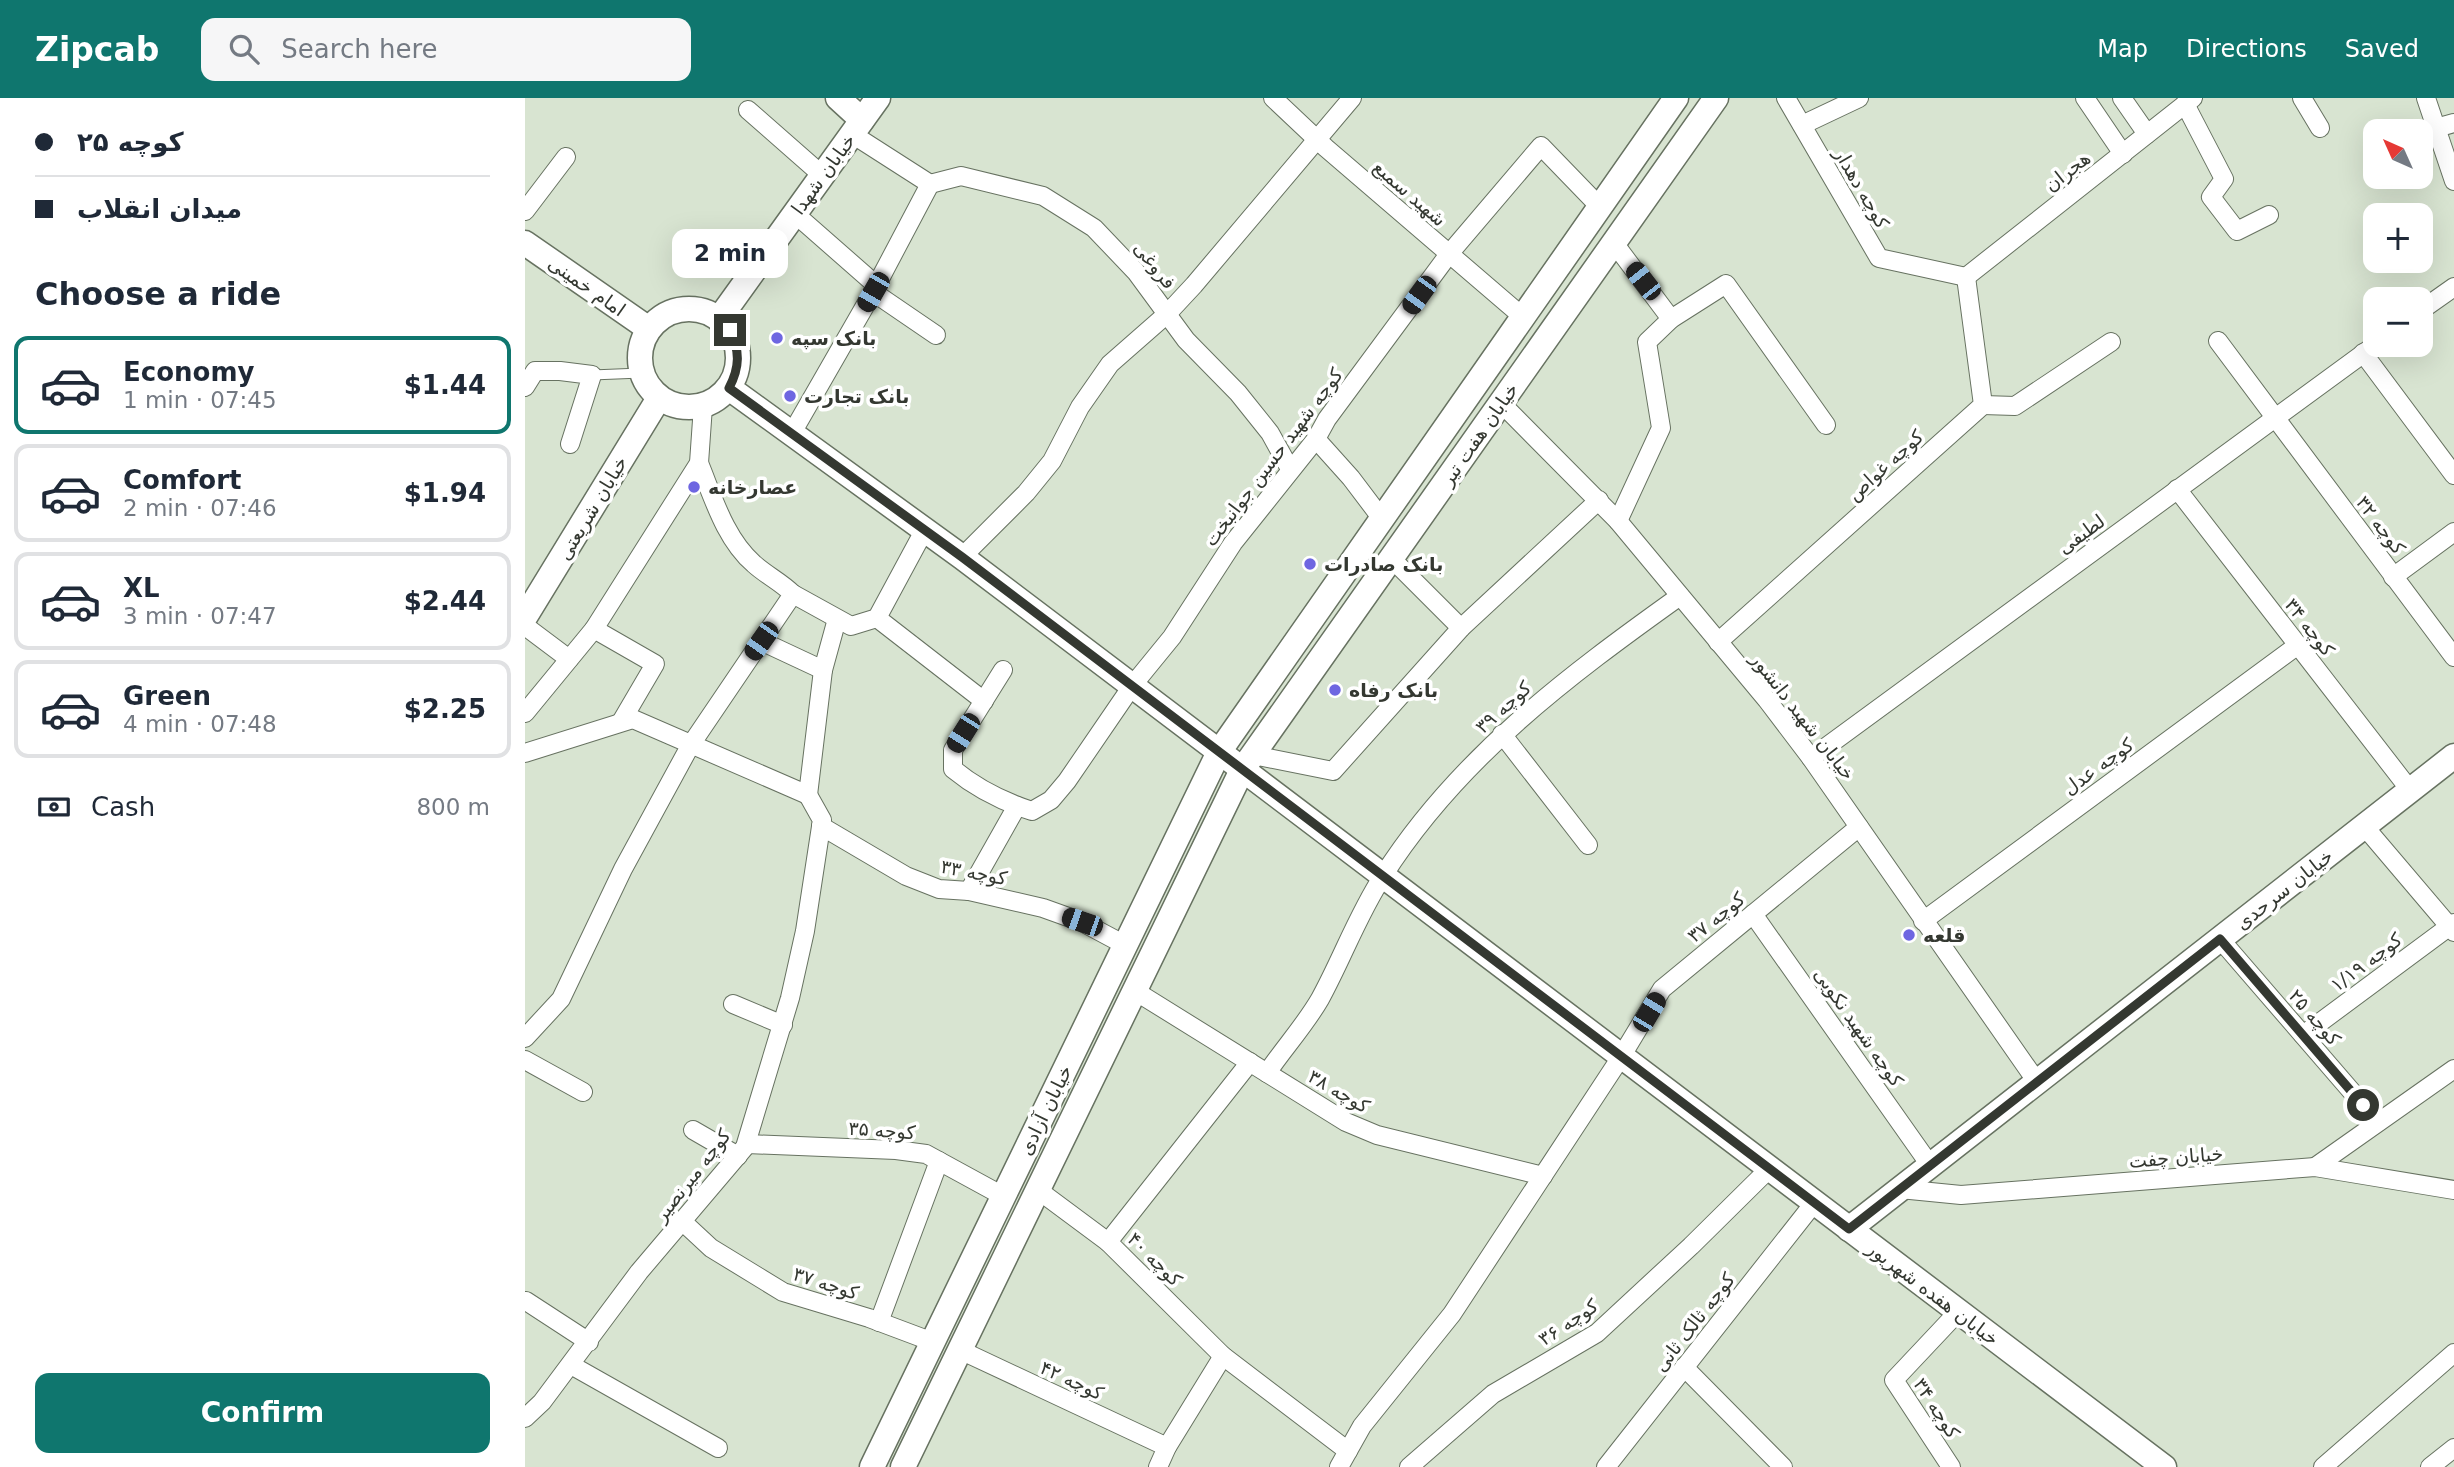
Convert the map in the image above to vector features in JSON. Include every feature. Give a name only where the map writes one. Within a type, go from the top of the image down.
[{"type":"street","points":[[792,433],[930,184],[857,127],[838,98]]},
{"type":"street","name":"خیابان شهدا","points":[[719,319],[878,98]]},
{"type":"street","name":"شهید سمیع","points":[[1273,98],[1523,317]]},
{"type":"street","points":[[962,557],[1026,494],[1052,461],[1080,407],[1110,364],[1167,314],[1237,237],[1316,138],[1352,98]]},
{"type":"street","name":"خیابان هفت تیر","points":[[1219,752],[1676,98]]},
{"type":"street","name":"خیابان هفت تیر","points":[[1248,762],[1716,98]]},
{"type":"street","name":"کوچه دهدار","points":[[1786,98],[1879,258],[1966,277]]},
{"type":"street","points":[[1802,125],[1859,98]]},
{"type":"street","points":[[2085,98],[2123,154]]},
{"type":"street","points":[[2122,98],[2147,134]]},
{"type":"street","points":[[2302,98],[2320,128]]},
{"type":"street","points":[[2425,98],[2454,181]]},
{"type":"street","points":[[2189,101],[2224,179],[2211,197],[2237,231],[2269,215]]},
{"type":"street","name":"هجران","points":[[1966,277],[2189,101]]},
{"type":"street","points":[[748,110],[822,175]]},
{"type":"street","points":[[2436,128],[2454,123]]},
{"type":"street","name":"کوچه شهید حسین جوانبخت","points":[[1017,806],[1032,811],[1051,800],[1132,686],[1172,637],[1233,543],[1316,439],[1449,254],[1541,146],[1600,207]]},
{"type":"street","points":[[525,211],[566,157]]},
{"type":"street","name":"فروغی","points":[[930,184],[961,176],[1043,196],[1094,228],[1136,272],[1186,340],[1238,393],[1269,433],[1290,469]]},
{"type":"street","points":[[794,214],[874,288],[936,335]]},
{"type":"street","name":"امام خمینی","points":[[525,243],[649,329]]},
{"type":"street","points":[[1614,243],[1671,319]]},
{"type":"street","points":[[1966,277],[1983,405],[2015,406],[2111,342]]},
{"type":"street","points":[[1618,521],[1661,428],[1647,342],[1671,319],[1726,284],[1826,425]]},
{"type":"street","points":[[2433,302],[2454,287]]},
{"type":"street","points":[[697,310],[719,319],[730,330],[737,351],[736,374],[729,388],[717,399],[703,406],[688,408],[659,398],[648,387],[641,373],[641,350],[649,329],[660,318],[674,311],[697,310]]},
{"type":"street","name":"کوچه ۳۲","points":[[2218,341],[2454,657]]},
{"type":"street","name":"لطیفی","points":[[1811,758],[2363,353]]},
{"type":"street","points":[[2374,357],[2454,475]]},
{"type":"street","points":[[525,387],[535,371],[592,375],[570,444]]},
{"type":"street","points":[[1478,381],[1501,403]]},
{"type":"street","name":"خیابان هفده شهریور","points":[[729,388],[925,529],[1219,752],[1248,762],[1382,877],[2164,1467]]},
{"type":"street","name":"خیابان شریعتی","points":[[525,617],[659,398]]},
{"type":"street","name":"خیابان شهید دانشور","points":[[1501,403],[1618,521],[1811,758],[2036,1082]]},
{"type":"street","name":"کوچه غواص","points":[[1718,642],[1983,405]]},
{"type":"street","points":[[703,406],[699,463],[728,530],[752,563],[782,583],[793,594],[837,620],[851,626],[877,618],[925,529]]},
{"type":"street","points":[[1316,439],[1351,478],[1382,519]]},
{"type":"street","points":[[525,713],[594,629],[699,463]]},
{"type":"street","name":"کوچه ۳۴","points":[[2177,489],[2410,790]]},
{"type":"street","points":[[1248,762],[1333,771],[1461,628],[1599,500]]},
{"type":"street","points":[[2393,577],[2454,532]]},
{"type":"street","points":[[1391,558],[1461,628]]},
{"type":"street","points":[[525,1038],[561,999],[624,869],[690,746],[793,594]]},
{"type":"street","name":"کوچه ۳۹","points":[[1382,877],[1431,808],[1502,734],[1588,662],[1679,596]]},
{"type":"street","points":[[877,618],[984,701]]},
{"type":"street","points":[[821,826],[822,820],[808,795],[823,670],[837,620]]},
{"type":"street","points":[[525,626],[569,659]]},
{"type":"street","points":[[594,629],[655,664],[621,722]]},
{"type":"street","points":[[761,641],[823,670]]},
{"type":"street","name":"کوچه عدل","points":[[1923,921],[2298,646]]},
{"type":"street","points":[[969,891],[1017,806],[970,783],[953,769],[953,750],[1003,670]]},
{"type":"street","points":[[1272,676],[1297,693]]},
{"type":"street","points":[[525,753],[633,719],[808,795]]},
{"type":"street","points":[[1502,734],[1588,845]]},
{"type":"street","name":"خیابان آزادی","points":[[872,1467],[1219,752]]},
{"type":"street","name":"خیابان سرحدی","points":[[1849,1229],[2454,756]]},
{"type":"street","name":"خیابان آزادی","points":[[903,1467],[1248,762]]},
{"type":"street","name":"کوچه ۳۳","points":[[821,826],[906,876],[939,889],[969,891],[1042,908],[1082,922],[1125,944]]},
{"type":"street","name":"کوچه میرنصیر","points":[[525,1418],[542,1402],[571,1366],[639,1272],[742,1150],[783,1025],[806,931],[821,826]]},
{"type":"street","points":[[2364,826],[2452,927]]},
{"type":"street","name":"کوچه ۳۷","points":[[1621,1057],[1663,989],[1859,827]]},
{"type":"street","points":[[1181,829],[1208,841]]},
{"type":"street","points":[[1267,1073],[1319,1001],[1382,877]]},
{"type":"street","name":"کوچه شهید نکویی","points":[[1753,914],[1930,1165]]},
{"type":"street","name":"کوچه ۱/۱۹","points":[[2303,1035],[2452,927]]},
{"type":"street","name":"کوچه ۲۵","points":[[2220,939],[2378,1122]]},
{"type":"street","name":"کوچه ۳۸","points":[[1135,991],[1346,1122],[1377,1135],[1543,1176]]},
{"type":"street","points":[[733,1004],[783,1025]]},
{"type":"street","points":[[1343,1459],[1361,1426],[1452,1314],[1621,1057]]},
{"type":"street","points":[[525,1059],[583,1092]]},
{"type":"street","name":"کوچه ۴۰","points":[[1250,1062],[1108,1242],[1223,1356],[1343,1459]]},
{"type":"street","points":[[2315,1167],[2454,1069]]},
{"type":"street","points":[[693,1130],[742,1150]]},
{"type":"street","name":"کوچه ۳۵","points":[[742,1150],[896,1150],[926,1154],[1003,1196]]},
{"type":"street","points":[[879,1322],[939,1161]]},
{"type":"street","name":"خیابان چفت","points":[[1900,1189],[1961,1195],[2315,1167],[2454,1190]]},
{"type":"street","name":"کوچه ۳۶","points":[[1409,1467],[1493,1394],[1597,1332],[1691,1246],[1769,1169]]},
{"type":"street","points":[[1038,1190],[1108,1242]]},
{"type":"street","name":"کوچه ثالک ثانی","points":[[1607,1467],[1814,1203]]},
{"type":"street","name":"کوچه ۳۷","points":[[683,1222],[711,1248],[783,1292],[933,1342]]},
{"type":"street","points":[[981,1242],[1007,1254]]},
{"type":"street","points":[[526,1301],[589,1342]]},
{"type":"street","name":"کوچه ۳۴","points":[[1951,1467],[1894,1380],[1958,1311]]},
{"type":"street","name":"کوچه ۴۲","points":[[960,1350],[1167,1447]]},
{"type":"street","points":[[2323,1467],[2454,1353]]},
{"type":"street","points":[[1159,1467],[1167,1447],[1223,1356]]},
{"type":"street","points":[[571,1366],[718,1448]]},
{"type":"street","points":[[1684,1367],[1783,1467]]},
{"type":"street","points":[[2430,1467],[2454,1448]]},
{"type":"lane","points":[[592,375],[641,373]]},
{"type":"place","name":"بانک سپه","points":[[777,338]]},
{"type":"place","name":"بانک تجارت","points":[[790,396]]},
{"type":"place","name":"عصارخانه","points":[[694,487]]},
{"type":"place","name":"بانک صادرات","points":[[1310,564]]},
{"type":"place","name":"بانک رفاه","points":[[1335,690]]},
{"type":"place","name":"قلعه","points":[[1909,935]]},
{"type":"route","points":[[730,330],[739,359],[729,388],[962,557],[1849,1229],[2220,939],[2363,1105]]}]
